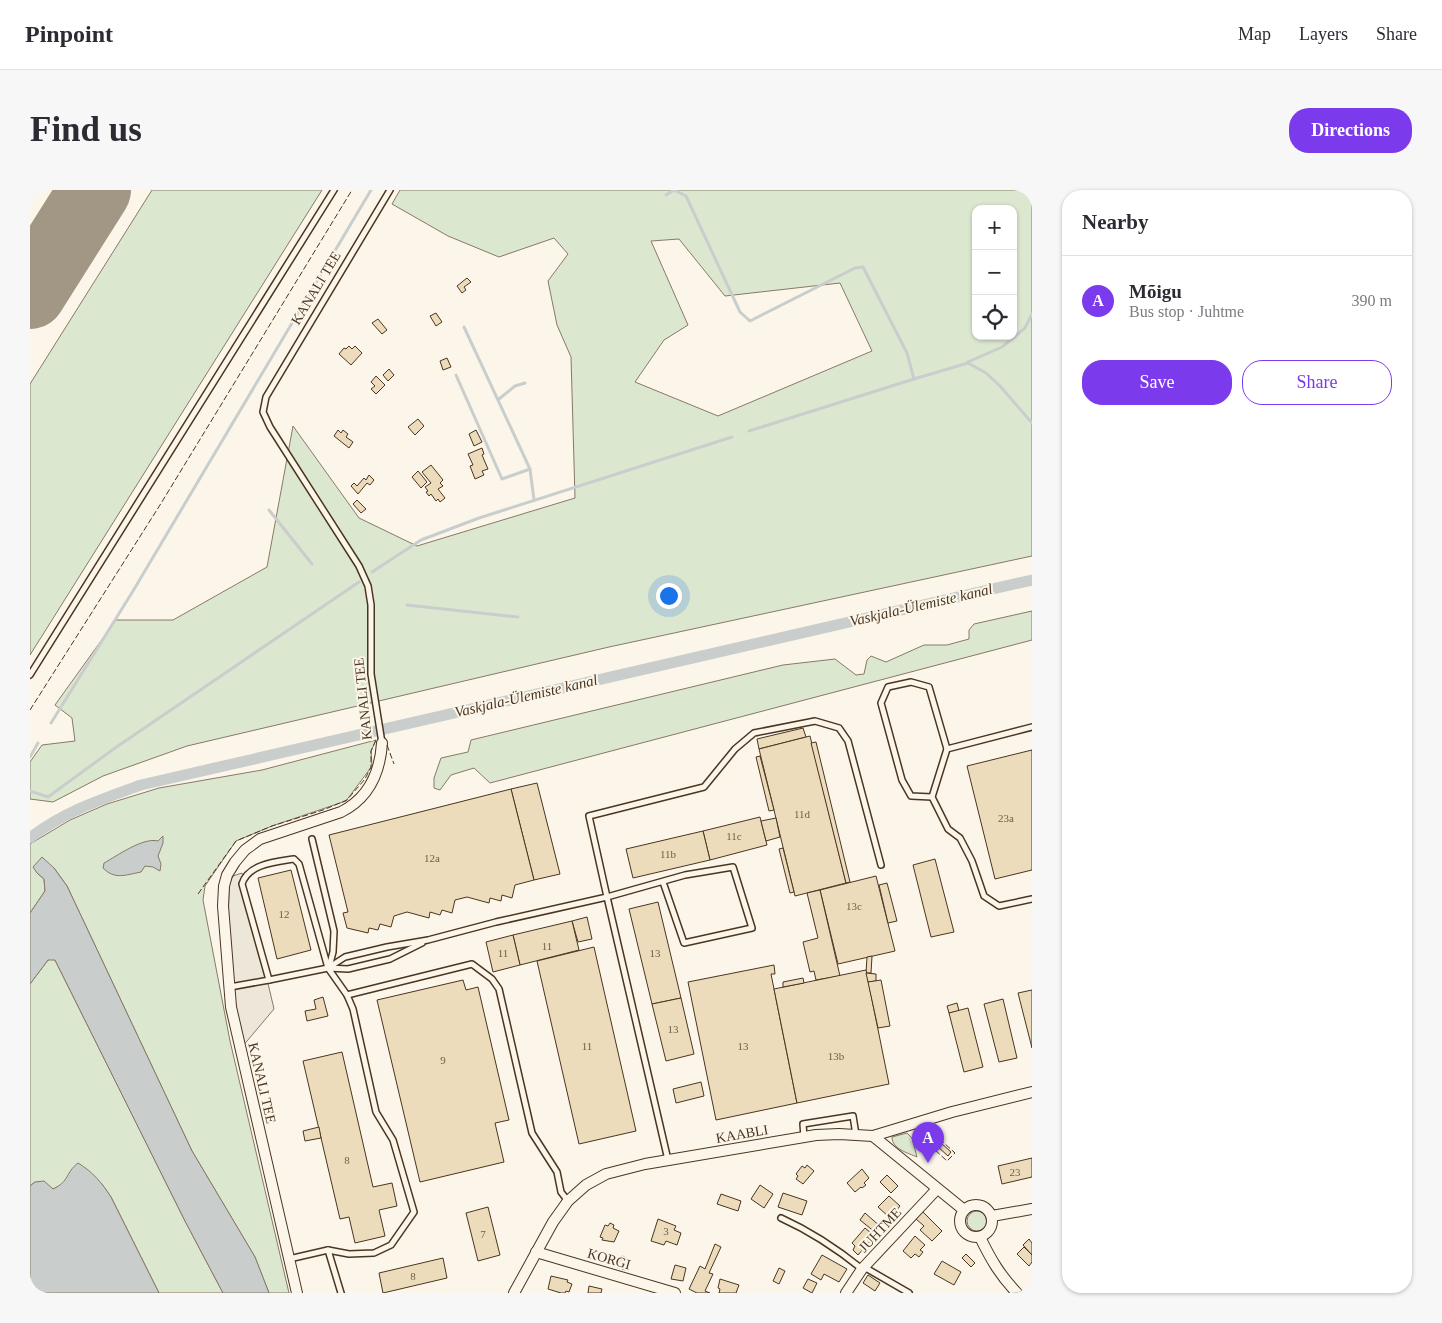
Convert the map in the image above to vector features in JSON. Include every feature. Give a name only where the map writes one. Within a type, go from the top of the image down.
[{"type":"street","name":"KANALI TEE","points":[[297,1293],[231,1007],[223,906],[224,886],[234,862],[245,850],[260,839],[341,812],[350,807],[368,791],[374,780],[381,757],[382,743]]},
{"type":"street","name":"KAABLI","points":[[514,1293],[536,1252],[568,1201],[586,1185],[606,1174],[668,1160],[804,1137],[839,1134],[873,1136],[943,1114],[1032,1092]]},
{"type":"street","points":[[873,1136],[964,1210]]},
{"type":"street","name":"JUHTME","points":[[846,1293],[863,1268],[937,1189]]},
{"type":"street","points":[[976,1204],[983,1206],[989,1210],[992,1216],[991,1230],[980,1237],[967,1235],[962,1230],[960,1216],[969,1206],[976,1204]]},
{"type":"street","points":[[992,1216],[1032,1209]]},
{"type":"street","points":[[980,1237],[992,1263],[1017,1293]]},
{"type":"street","name":"KORGI","points":[[536,1252],[675,1293]]},
{"type":"lane","points":[[30,676],[334,190]]},
{"type":"lane","name":"KANALI TEE","points":[[382,743],[371,674],[371,605],[368,586],[359,566],[270,428],[263,412],[266,397],[390,190]]},
{"type":"lane","points":[[932,797],[911,796],[902,780],[881,703],[888,687],[911,682],[929,687],[947,749],[932,797],[948,829],[960,838],[972,861],[984,896],[999,906],[1032,899]]},
{"type":"lane","points":[[668,1160],[589,816],[704,787],[735,749],[754,733],[815,721],[839,728],[848,741],[881,865]]},
{"type":"lane","points":[[947,749],[1032,727]]},
{"type":"lane","points":[[312,839],[334,931],[334,952],[328,968]]},
{"type":"lane","points":[[269,980],[242,884],[244,877],[252,869],[294,859],[299,864],[328,968],[348,995],[353,1009],[376,1112],[393,1140],[414,1212],[391,1246],[374,1253],[349,1254],[328,1250],[289,1259]]},
{"type":"lane","points":[[328,968],[345,957],[428,940],[496,922],[607,897],[685,875],[733,867],[752,928],[684,943],[663,882]]},
{"type":"lane","points":[[229,988],[328,968],[348,969],[390,959],[428,940]]},
{"type":"lane","points":[[348,995],[472,964],[492,979],[499,989],[532,1133],[558,1172],[562,1192],[568,1201]]},
{"type":"lane","points":[[804,1137],[803,1124],[853,1116],[856,1135]]},
{"type":"lane","points":[[781,1218],[810,1231],[863,1268],[908,1293]]},
{"type":"lane","points":[[328,1250],[341,1293]]},
{"type":"green space","points":[[152,190],[322,190],[30,655],[30,384]]},
{"type":"green space","points":[[400,190],[1032,190],[1032,556],[609,647],[187,746],[103,776],[53,802],[30,799],[30,762],[42,745],[75,741],[72,718],[55,705],[116,620],[173,620],[267,567],[293,426],[359,518],[417,546],[575,498],[571,357],[557,325],[548,281],[568,254],[554,238],[499,257],[448,236],[392,204]],"holes":[[[679,239],[725,296],[840,283],[872,351],[718,416],[635,382],[664,340],[688,325],[651,241]]]},
{"type":"green space","points":[[1032,611],[1032,640],[490,783],[474,768],[451,775],[440,790],[434,788],[434,778],[441,758],[468,752],[471,740],[783,665],[835,659],[856,675],[864,674],[867,660],[871,656],[886,662],[924,645],[947,645],[969,639],[969,630],[974,624]]},
{"type":"green space","points":[[376,740],[371,751],[372,766],[346,801],[272,826],[236,841],[205,886],[203,900],[230,1041],[289,1293],[269,1293],[255,1257],[192,1151],[67,886],[54,868],[37,873],[44,879],[45,891],[30,913],[30,844],[70,820],[107,804],[159,788],[262,770]]},
{"type":"green space","points":[[48,960],[55,960],[223,1293],[159,1293],[111,1197],[101,1183],[67,1177],[65,1183],[53,1189],[35,1182],[30,1186],[30,984]]},
{"type":"green space","points":[[907,1133],[912,1138],[917,1157],[898,1148],[893,1141],[892,1137]]},
{"type":"green space","points":[[977,1211],[984,1214],[987,1221],[984,1228],[977,1231],[970,1228],[967,1221],[970,1214]]},
{"type":"shaded area","points":[[163,836],[163,843],[158,856],[161,864],[160,871],[153,867],[145,866],[141,872],[120,876],[107,872],[103,868],[104,863],[130,848],[145,842],[158,841]]},
{"type":"shaded area","points":[[42,857],[54,868],[67,886],[192,1151],[255,1257],[269,1293],[223,1293],[55,960],[48,960],[30,984],[30,913],[45,891],[44,879],[33,867]]},
{"type":"shaded area","points":[[242,873],[274,1009],[242,1047],[233,1008],[228,935],[229,885],[233,876]]},
{"type":"shaded area","points":[[78,1163],[97,1178],[111,1197],[159,1293],[30,1293],[30,1186],[35,1182],[44,1181],[53,1189],[65,1180]]},
{"type":"building","points":[[467,278],[471,282],[464,287],[466,290],[462,293],[457,286]]},
{"type":"building","points":[[436,313],[442,322],[436,326],[430,316]]},
{"type":"building","points":[[378,319],[387,330],[382,334],[372,323]]},
{"type":"building","points":[[349,346],[352,349],[355,346],[362,353],[351,365],[339,354],[344,348],[346,349]]},
{"type":"building","points":[[447,358],[451,367],[443,370],[440,361]]},
{"type":"building","points":[[389,369],[394,375],[388,381],[383,375]]},
{"type":"building","points":[[376,376],[385,385],[376,394],[371,389],[375,386],[371,382]]},
{"type":"building","points":[[418,419],[424,426],[415,435],[408,427]]},
{"type":"building","points":[[338,430],[341,433],[343,430],[348,434],[346,437],[353,442],[349,448],[334,436]]},
{"type":"building","points":[[476,430],[482,442],[474,446],[469,434]]},
{"type":"building","points":[[482,448],[484,454],[482,455],[488,469],[482,471],[484,475],[475,479],[470,466],[473,465],[468,454]]},
{"type":"building","points":[[431,465],[443,480],[440,483],[443,486],[438,489],[445,498],[440,502],[438,499],[436,501],[431,494],[429,496],[426,492],[428,491],[425,487],[431,483],[422,472]]},
{"type":"building","points":[[418,471],[427,482],[421,488],[412,477]]},
{"type":"building","points":[[369,475],[374,480],[370,485],[367,483],[358,494],[351,486],[354,483],[357,486],[364,478],[366,480]]},
{"type":"building","points":[[357,500],[366,509],[361,513],[353,504]]},
{"type":"building","points":[[803,728],[806,737],[759,749],[757,739]]},
{"type":"building","points":[[810,736],[846,883],[795,896],[759,749]]},
{"type":"building","points":[[816,742],[850,882],[846,883],[811,743]]},
{"type":"building","points":[[1032,750],[1032,870],[995,879],[967,766]]},
{"type":"building","points":[[760,756],[774,810],[769,811],[756,757]]},
{"type":"building","points":[[537,783],[560,874],[534,880],[511,789]]},
{"type":"building","points":[[511,789],[534,880],[515,885],[512,898],[502,895],[501,901],[490,898],[489,903],[467,897],[455,900],[452,913],[442,910],[440,915],[430,912],[429,918],[407,912],[394,916],[391,927],[380,924],[378,930],[369,928],[368,933],[347,928],[343,913],[348,912],[329,835]]},
{"type":"building","points":[[760,817],[767,845],[710,860],[703,831]]},
{"type":"building","points":[[776,818],[780,837],[766,841],[761,821]]},
{"type":"building","points":[[703,831],[710,860],[633,878],[626,849]]},
{"type":"building","points":[[783,848],[794,892],[790,893],[779,849]]},
{"type":"building","points":[[935,859],[954,932],[931,937],[913,865]]},
{"type":"building","points":[[291,870],[311,950],[277,959],[258,878]]},
{"type":"building","points":[[876,876],[895,951],[838,964],[820,890]]},
{"type":"building","points":[[887,883],[897,921],[888,923],[879,885]]},
{"type":"building","points":[[820,890],[840,976],[816,980],[814,971],[810,972],[803,942],[818,938],[807,893]]},
{"type":"building","points":[[658,902],[681,998],[652,1004],[629,909]]},
{"type":"building","points":[[587,917],[592,939],[578,942],[572,921]]},
{"type":"building","points":[[572,921],[579,950],[520,965],[513,935]]},
{"type":"building","points":[[513,935],[520,965],[493,972],[486,942]]},
{"type":"building","points":[[594,947],[636,1131],[579,1144],[537,961]]},
{"type":"building","points":[[872,956],[871,973],[866,973],[867,957]]},
{"type":"building","points":[[774,965],[775,974],[771,974],[797,1103],[716,1120],[688,982]]},
{"type":"building","points":[[866,970],[889,1084],[797,1103],[774,989]]},
{"type":"building","points":[[866,973],[876,974],[876,981],[868,982]]},
{"type":"building","points":[[803,978],[804,983],[783,987],[783,982]]},
{"type":"building","points":[[463,980],[466,990],[478,987],[509,1120],[495,1123],[504,1162],[420,1182],[377,1000]]},
{"type":"building","points":[[881,980],[890,1026],[878,1028],[868,982]]},
{"type":"building","points":[[1032,990],[1032,1048],[1018,993]]},
{"type":"building","points":[[323,997],[328,1016],[307,1021],[305,1011],[316,1009],[314,1000]]},
{"type":"building","points":[[681,998],[694,1054],[666,1061],[652,1004]]},
{"type":"building","points":[[1003,999],[1017,1058],[999,1062],[984,1004]]},
{"type":"building","points":[[957,1003],[959,1011],[949,1013],[947,1006]]},
{"type":"building","points":[[968,1008],[983,1067],[964,1072],[949,1013]]},
{"type":"building","points":[[342,1052],[373,1187],[392,1183],[397,1206],[379,1210],[385,1236],[355,1243],[349,1217],[340,1219],[303,1061]]},
{"type":"building","points":[[701,1082],[704,1096],[676,1103],[673,1089]]},
{"type":"building","points":[[319,1127],[321,1138],[305,1141],[303,1131]]},
{"type":"building","points":[[940,1142],[951,1152],[948,1156],[937,1146]]},
{"type":"building","points":[[1032,1158],[1032,1177],[1002,1184],[998,1166]]},
{"type":"building","points":[[807,1165],[814,1171],[803,1184],[796,1179],[798,1176],[796,1174],[802,1166],[805,1168]]},
{"type":"building","points":[[862,1169],[869,1178],[864,1183],[866,1185],[855,1192],[847,1183]]},
{"type":"building","points":[[887,1175],[898,1186],[891,1193],[880,1182]]},
{"type":"building","points":[[760,1185],[773,1194],[764,1208],[751,1199]]},
{"type":"building","points":[[783,1193],[807,1201],[802,1215],[778,1207]]},
{"type":"building","points":[[721,1194],[741,1201],[738,1211],[717,1204]]},
{"type":"building","points":[[889,1196],[900,1206],[890,1218],[878,1207]]},
{"type":"building","points":[[488,1207],[500,1255],[478,1261],[466,1213]]},
{"type":"building","points":[[923,1212],[942,1231],[932,1241],[920,1230],[924,1226],[916,1219]]},
{"type":"building","points":[[865,1213],[881,1227],[876,1233],[860,1220]]},
{"type":"building","points":[[658,1219],[676,1226],[674,1230],[681,1233],[677,1245],[666,1241],[664,1245],[651,1241]]},
{"type":"building","points":[[610,1223],[614,1225],[613,1228],[619,1231],[614,1242],[602,1240],[603,1238],[600,1237],[605,1225],[608,1226]]},
{"type":"building","points":[[865,1228],[871,1233],[868,1236],[872,1239],[858,1255],[853,1250],[855,1246],[852,1243]]},
{"type":"building","points":[[915,1236],[925,1245],[920,1250],[923,1252],[919,1257],[915,1254],[911,1258],[903,1251]]},
{"type":"building","points":[[1029,1239],[1032,1243],[1032,1255],[1023,1245]]},
{"type":"building","points":[[715,1244],[721,1247],[709,1273],[713,1274],[705,1291],[710,1293],[697,1293],[689,1289],[700,1266],[705,1269]]},
{"type":"building","points":[[1024,1247],[1032,1255],[1032,1262],[1029,1266],[1017,1254]]},
{"type":"building","points":[[966,1254],[975,1263],[971,1267],[962,1258]]},
{"type":"building","points":[[822,1255],[847,1269],[839,1282],[824,1274],[821,1280],[811,1274]]},
{"type":"building","points":[[622,1256],[630,1260],[625,1270],[617,1267]]},
{"type":"building","points":[[443,1258],[447,1278],[383,1293],[379,1273]]},
{"type":"building","points":[[942,1261],[961,1272],[954,1285],[934,1274]]},
{"type":"building","points":[[675,1265],[686,1268],[683,1281],[671,1279]]},
{"type":"building","points":[[779,1268],[785,1271],[779,1284],[773,1281]]},
{"type":"building","points":[[868,1275],[880,1283],[875,1291],[863,1283]]},
{"type":"building","points":[[551,1276],[568,1280],[567,1282],[572,1284],[569,1292],[561,1293],[548,1289]]},
{"type":"building","points":[[720,1279],[739,1285],[736,1293],[719,1293]]},
{"type":"building","points":[[808,1279],[817,1283],[812,1293],[803,1288]]},
{"type":"building","points":[[589,1286],[602,1289],[601,1293],[588,1293]]},
{"type":"waterway","points":[[51,723],[133,591],[371,190]]},
{"type":"waterway","points":[[666,195],[674,190],[686,196],[740,312],[750,321],[855,268],[863,267],[907,353],[914,379],[968,363],[986,373],[1000,386],[1032,423]]},
{"type":"waterway","points":[[968,362],[1002,347],[1025,328],[1032,314]]},
{"type":"waterway","points":[[464,327],[530,469],[534,500]]},
{"type":"waterway","points":[[456,375],[502,479],[530,469]]},
{"type":"waterway","points":[[749,431],[914,379]]},
{"type":"waterway","points":[[499,399],[515,386],[525,383]]},
{"type":"waterway","points":[[372,572],[421,540],[479,518],[732,437]]},
{"type":"waterway","points":[[269,510],[312,564]]},
{"type":"waterway","name":"Vaskjala-Ülemiste kanal","points":[[30,838],[69,813],[141,785],[1032,580]]},
{"type":"waterway","points":[[30,791],[48,797],[115,748],[359,582]]},
{"type":"waterway","points":[[407,605],[518,617]]},
{"type":"waterway","points":[[30,757],[38,743]]},
{"type":"taxiway","points":[[30,265],[42,261],[60,245]]},
{"type":"runway","points":[[30,293],[95,190]]},
{"type":"fence","points":[[30,710],[160,505],[352,190]]},
{"type":"fence","points":[[198,894],[236,841],[272,826],[323,810],[347,800],[365,779],[371,767],[371,751],[376,740]]},
{"type":"fence","points":[[387,745],[394,764]]},
{"type":"fence","points":[[933,1133],[955,1153],[947,1161],[920,1136],[933,1133]]},
{"type":"place","name":"Mõigu","points":[[928,1163]]}]
